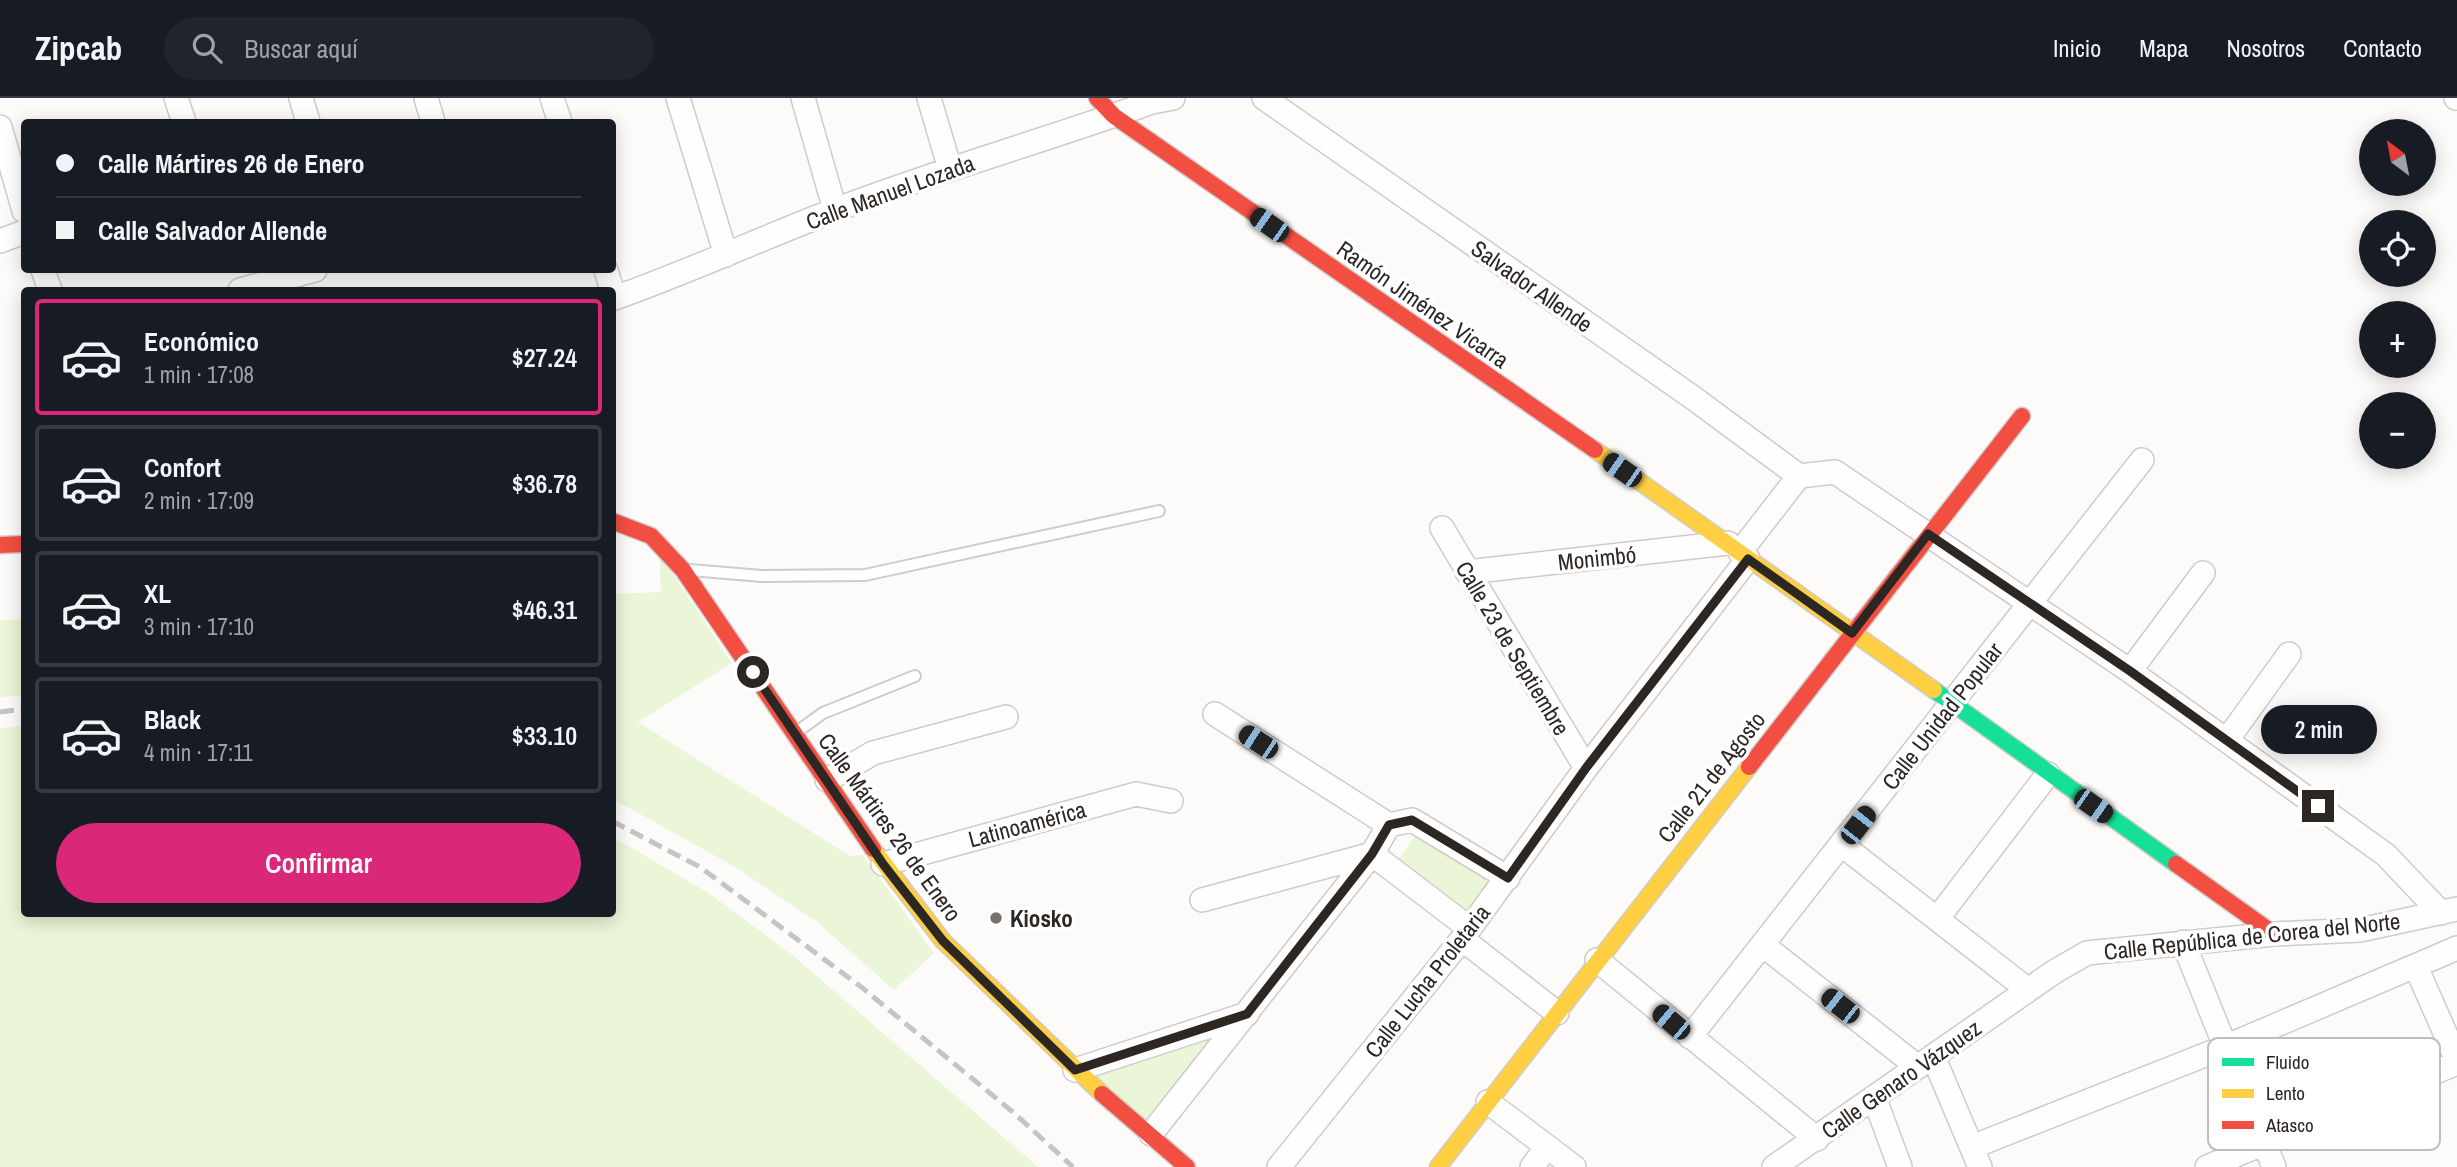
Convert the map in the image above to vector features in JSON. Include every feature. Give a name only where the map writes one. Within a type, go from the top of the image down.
[{"type":"street","points":[[176,98],[183,119]]},
{"type":"street","points":[[301,98],[307,119]]},
{"type":"street","points":[[426,98],[432,119]]},
{"type":"street","points":[[552,98],[559,119]]},
{"type":"street","points":[[678,98],[726,255]]},
{"type":"street","points":[[803,98],[835,210]]},
{"type":"street","points":[[929,98],[950,169]]},
{"type":"street","name":"Ramón Jiménez Vicarra","points":[[1097,98],[1114,116],[1739,551],[2274,934]]},
{"type":"street","name":"Salvador Allende","points":[[1264,98],[1692,397],[1799,476]]},
{"type":"street","name":"Calle Manuel Lozada","points":[[616,294],[726,255],[835,210],[1158,99]]},
{"type":"street","points":[[0,127],[21,200]]},
{"type":"street","points":[[0,241],[21,233]]},
{"type":"street","points":[[250,287],[304,273]]},
{"type":"street","name":"Calle 21 de Agosto","points":[[1438,1167],[2022,416]]},
{"type":"street","name":"Calle Unidad Popular","points":[[1689,1037],[2142,460]]},
{"type":"street","points":[[1799,476],[1835,472],[1928,534],[2227,740],[2385,855],[2449,911]]},
{"type":"street","name":"Calle Lucha Proletaria","points":[[1279,1167],[1508,878],[1739,551],[1799,476]]},
{"type":"street","name":"Calle Mártires 26 de Enero","points":[[616,523],[651,536],[684,570],[883,864],[943,941],[1075,1070],[1187,1167]]},
{"type":"street","name":"Calle 23 de Septiembre","points":[[1442,528],[1586,768]]},
{"type":"street","points":[[0,545],[21,544]]},
{"type":"street","name":"Monimbó","points":[[1467,572],[1739,551]]},
{"type":"street","points":[[2130,671],[2203,573]]},
{"type":"street","points":[[2227,740],[2289,654]]},
{"type":"street","points":[[1215,713],[1389,825],[1412,820],[1508,878]]},
{"type":"street","points":[[827,780],[873,753],[1006,717]]},
{"type":"street","points":[[1937,919],[2048,774]]},
{"type":"street","name":"Latinoamérica","points":[[883,864],[1136,794],[1171,802]]},
{"type":"street","points":[[1150,1135],[1372,854],[1389,825]]},
{"type":"street","points":[[1842,845],[2028,990]]},
{"type":"street","points":[[1202,900],[1372,854]]},
{"type":"street","points":[[1372,854],[1557,1013]]},
{"type":"street","name":"Calle República de Corea del Norte","points":[[2087,953],[2274,934],[2360,930],[2449,911]]},
{"type":"street","points":[[2183,942],[2221,1038]]},
{"type":"street","points":[[1763,945],[1926,1062],[1976,1157],[2208,1055]]},
{"type":"street","points":[[2246,1038],[2457,948]]},
{"type":"street","name":"Calle Genaro Vázquez","points":[[1774,1167],[2028,990],[2087,953]]},
{"type":"street","points":[[1597,960],[1817,1139]]},
{"type":"street","points":[[2416,967],[2457,1062],[2440,1069]]},
{"type":"street","points":[[1075,1070],[1247,1014]]},
{"type":"street","points":[[1874,1097],[1900,1167]]},
{"type":"street","points":[[1488,1102],[1574,1167]]},
{"type":"street","points":[[1532,1167],[1547,1147]]},
{"type":"street","points":[[2207,1167],[2246,1150]]},
{"type":"street","points":[[2267,1150],[2274,1167]]},
{"type":"lane","points":[[684,570],[762,576],[865,575],[1159,511]]},
{"type":"lane","points":[[795,733],[823,713],[915,676]]},
{"type":"green space","points":[[659,553],[732,663],[638,722],[850,856],[863,855],[934,953],[894,990],[817,922],[735,867],[616,801],[616,594],[661,592]]},
{"type":"green space","points":[[21,619],[21,695],[0,697],[0,620]]},
{"type":"green space","points":[[21,726],[21,917],[616,917],[616,839],[707,892],[790,953],[1038,1167],[0,1167],[0,728]]},
{"type":"green space","points":[[1419,831],[1492,884],[1469,913],[1398,859]]},
{"type":"green space","points":[[1247,1014],[1151,1134],[1075,1070]]},
{"type":"railway","points":[[0,712],[21,709]]},
{"type":"railway","points":[[616,823],[700,867],[860,986],[1014,1113],[1073,1167]]},
{"type":"traffic: fast","points":[[1934,690],[2176,864]]},
{"type":"traffic: slow","points":[[1595,450],[1934,690]]},
{"type":"traffic: slow","points":[[1438,1167],[1749,767]]},
{"type":"traffic: slow","points":[[873,849],[943,941],[1102,1094]]},
{"type":"traffic: jam","points":[[1097,98],[1114,116],[1595,450]]},
{"type":"traffic: jam","points":[[1749,767],[2022,416]]},
{"type":"traffic: jam","points":[[616,523],[651,536],[683,570],[873,849]]},
{"type":"traffic: jam","points":[[0,545],[21,544]]},
{"type":"traffic: jam","points":[[2176,864],[2274,934]]},
{"type":"traffic: jam","points":[[1102,1094],[1187,1167]]},
{"type":"place","name":"Kiosko","points":[[996,918]]},
{"type":"route","points":[[753,672],[883,864],[943,941],[1075,1070],[1247,1014],[1372,854],[1389,825],[1412,820],[1508,878],[1586,768],[1748,559],[1852,633],[1928,534],[2130,671],[2318,806]]}]
